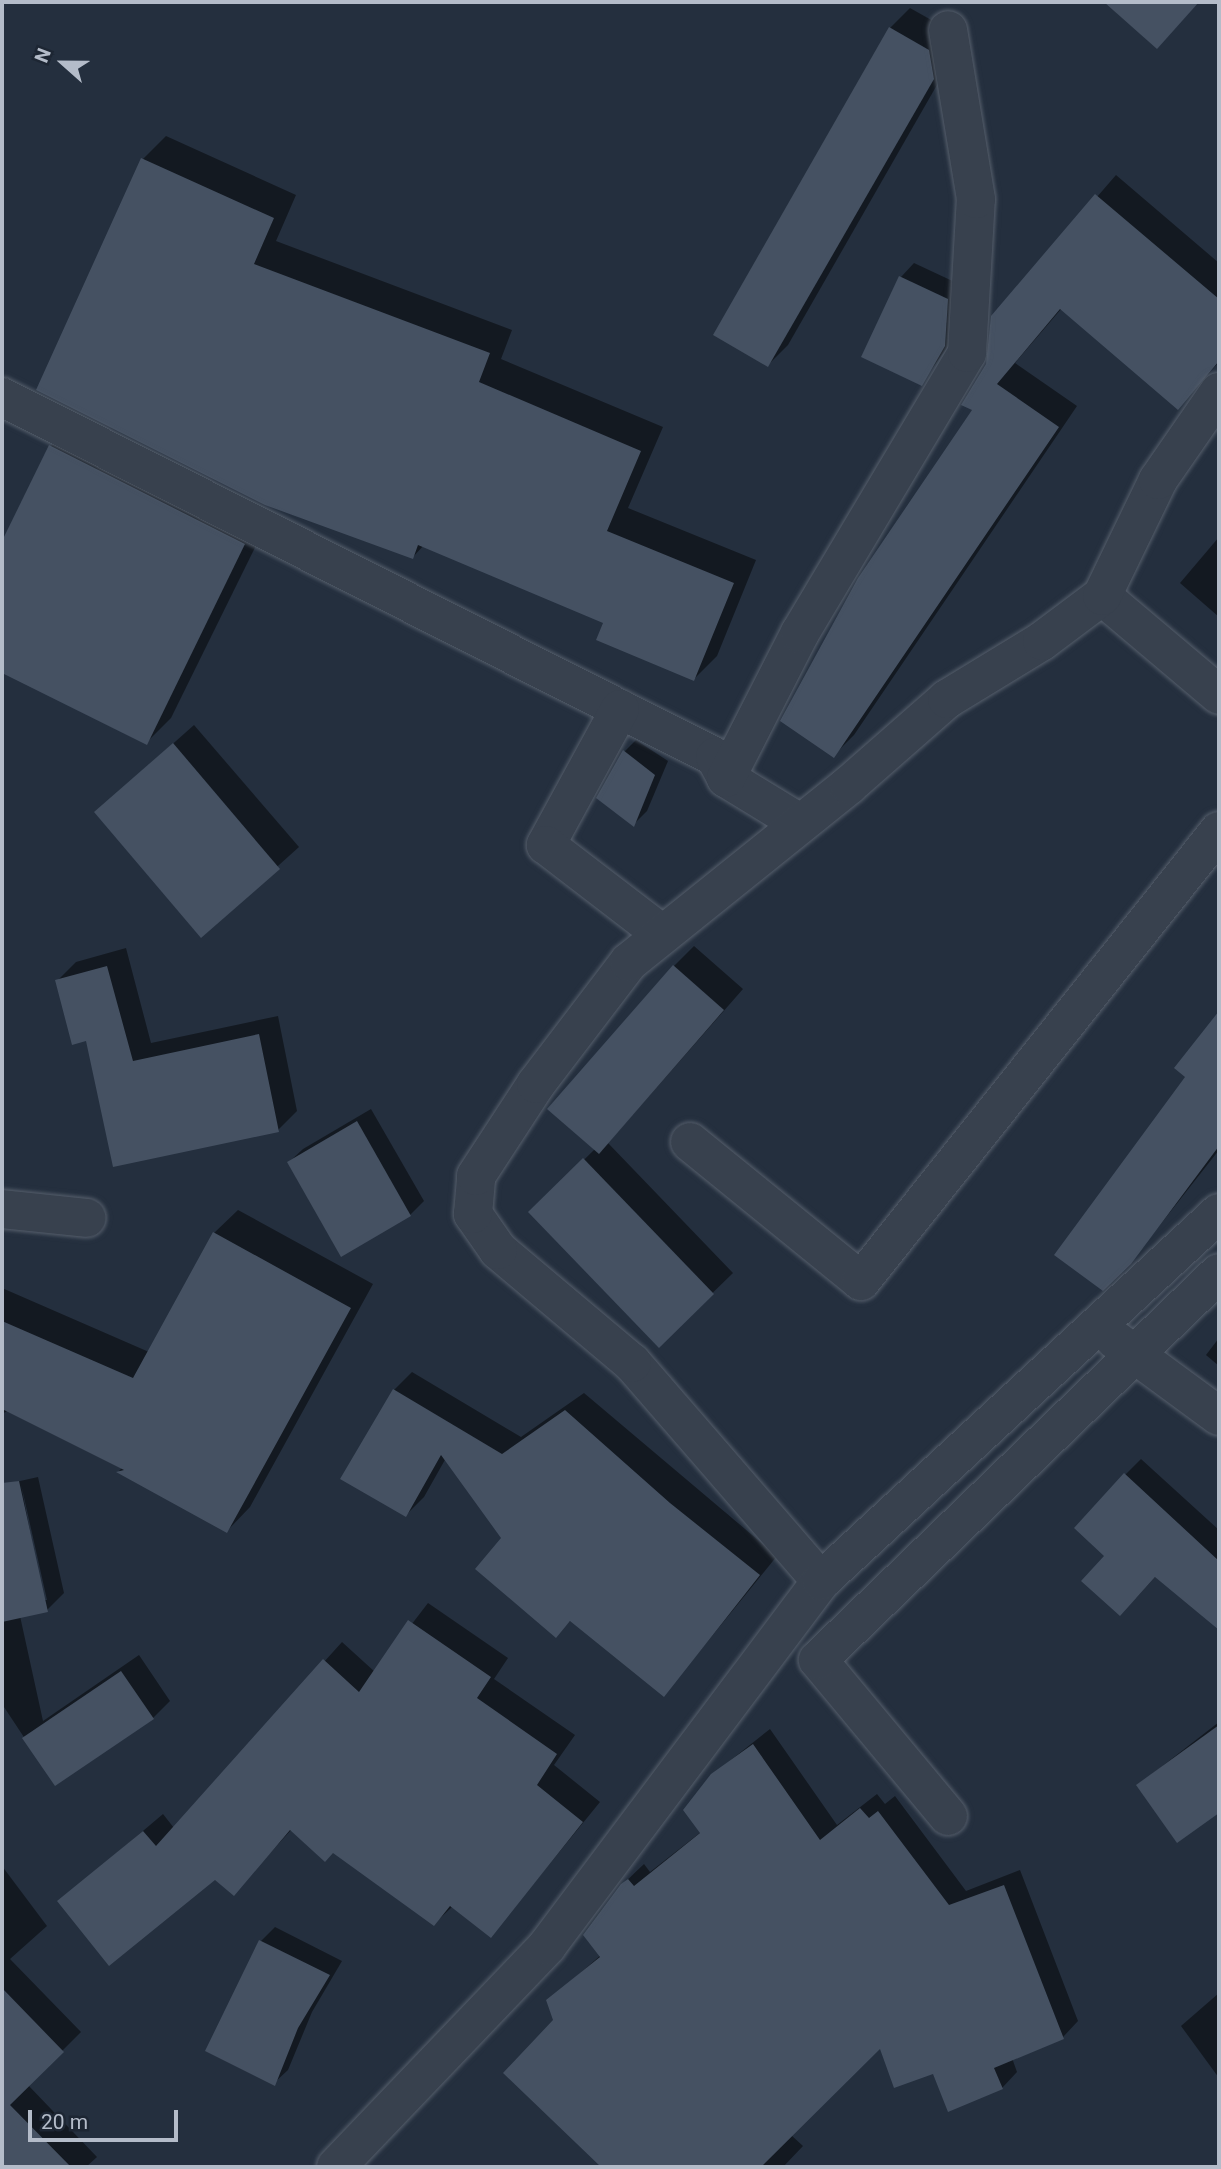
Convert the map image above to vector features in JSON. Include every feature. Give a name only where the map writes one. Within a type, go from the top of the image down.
[{"type":"street","points":[[726,778],[800,633],[967,353],[976,198],[948,30]]},
{"type":"street","points":[[821,1581],[632,1363],[498,1250],[472,1214],[475,1176],[536,1084],[629,962],[798,822],[849,785],[947,699],[1042,641],[1102,596],[1158,480],[1219,392]]},
{"type":"street","points":[[2,397],[715,757],[726,778],[798,822]]},
{"type":"street","points":[[1102,596],[1219,695]]},
{"type":"street","points":[[620,709],[546,845],[662,934]]},
{"type":"street","points":[[690,1142],[861,1281],[1219,831]]},
{"type":"street","points":[[2,1209],[87,1218]]},
{"type":"street","points":[[336,2167],[547,1946],[821,1581],[1099,1328],[1219,1213]]},
{"type":"street","points":[[948,1816],[818,1660],[1219,1273]]},
{"type":"street","points":[[1099,1328],[1219,1416]]},
{"type":"building","points":[[1104,2],[1199,2],[1157,49]]},
{"type":"building","points":[[889,27],[929,50],[934,79],[768,367],[713,335]]},
{"type":"building","points":[[141,158],[274,218],[254,264],[490,353],[479,382],[641,451],[607,531],[734,583],[694,681],[596,640],[603,623],[418,545],[413,559],[265,505],[36,390]]},
{"type":"building","points":[[1095,194],[1219,299],[1219,361],[1178,410],[1060,309],[997,384],[1059,427],[834,758],[780,721],[858,578],[972,410],[961,405],[986,364],[991,316]]},
{"type":"building","points":[[899,276],[948,299],[945,346],[922,386],[861,357]]},
{"type":"building","points":[[49,445],[245,544],[147,745],[2,673],[2,541]]},
{"type":"building","points":[[173,743],[280,869],[201,938],[94,812]]},
{"type":"building","points":[[623,750],[655,775],[634,827],[596,798]]},
{"type":"building","points":[[673,965],[724,1010],[599,1154],[547,1109]]},
{"type":"building","points":[[107,966],[133,1061],[259,1034],[279,1132],[113,1167],[86,1041],[72,1045],[55,980]]},
{"type":"building","points":[[1219,1011],[1219,1146],[1131,1264],[1103,1291],[1054,1255],[1185,1077],[1174,1068]]},
{"type":"building","points":[[357,1121],[411,1216],[341,1257],[287,1162]]},
{"type":"building","points":[[583,1158],[714,1294],[659,1348],[528,1212]]},
{"type":"building","points":[[213,1232],[351,1308],[227,1533],[116,1472],[124,1470],[2,1409],[2,1321],[133,1378]]},
{"type":"building","points":[[393,1389],[502,1454],[565,1410],[670,1503],[760,1575],[664,1697],[570,1621],[556,1638],[475,1569],[501,1538],[441,1455],[406,1517],[340,1479]]},
{"type":"building","points":[[1124,1473],[1219,1561],[1219,1630],[1155,1577],[1120,1616],[1081,1581],[1104,1556],[1074,1528]]},
{"type":"building","points":[[19,1481],[48,1612],[2,1622],[2,1483]]},
{"type":"building","points":[[408,1620],[491,1677],[477,1698],[557,1754],[537,1785],[583,1822],[491,1938],[450,1906],[434,1926],[333,1853],[325,1862],[290,1830],[234,1896],[215,1880],[109,1966],[57,1901],[143,1831],[156,1846],[323,1659],[359,1692]]},
{"type":"building","points":[[121,1671],[154,1719],[55,1786],[22,1738]]},
{"type":"building","points":[[1219,1725],[1219,1813],[1177,1843],[1136,1785]]},
{"type":"building","points":[[753,1744],[820,1840],[860,1808],[869,1818],[878,1811],[949,1905],[1004,1885],[1064,2039],[994,2068],[1003,2089],[948,2112],[933,2074],[894,2088],[880,2049],[761,2167],[601,2167],[503,2073],[553,2020],[546,2000],[600,1957],[583,1935],[621,1884],[628,1879],[634,1886],[700,1833],[683,1810],[711,1774]]},
{"type":"building","points":[[259,1940],[330,1975],[298,2028],[275,2086],[205,2051]]},
{"type":"building","points":[[2,1988],[64,2052],[10,2105],[71,2167],[2,2167]]}]
